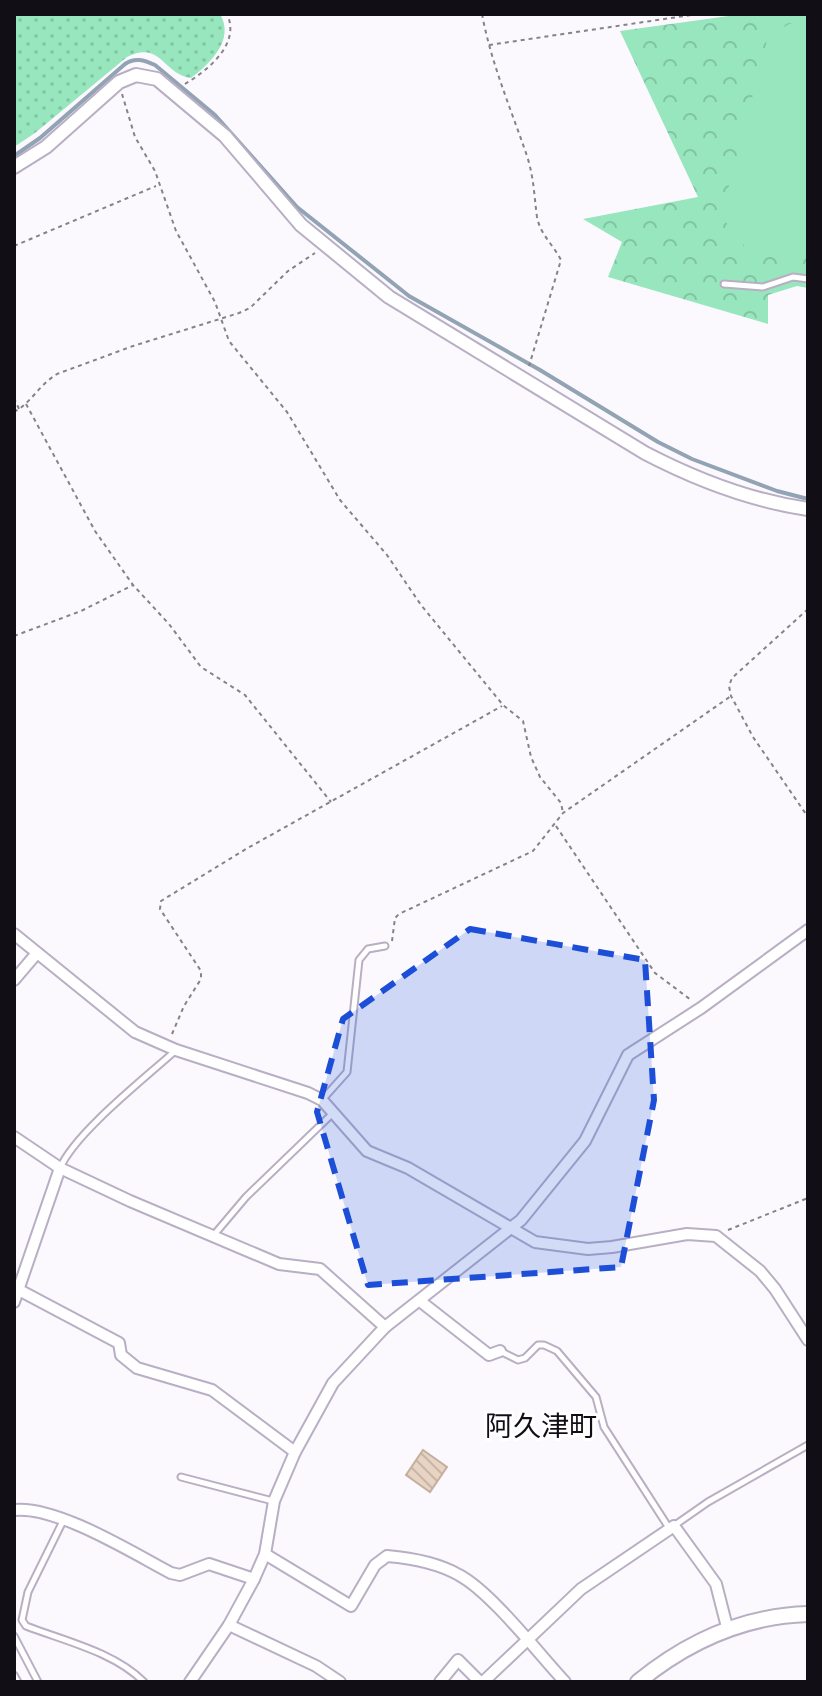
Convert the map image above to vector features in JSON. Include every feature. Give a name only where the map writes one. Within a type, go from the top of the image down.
[{"type":"main road","points":[[638,1682],[690,1647],[727,1627],[781,1615],[808,1614]]},
{"type":"street","points":[[14,167],[46,147],[119,82],[131,76],[157,79],[225,136],[289,213],[325,246],[410,311],[674,468],[772,503],[808,509]]},
{"type":"street","points":[[190,1682],[229,1625],[254,1579],[265,1554],[274,1501],[295,1452],[333,1383],[385,1327],[521,1220],[585,1141],[628,1055],[701,1008],[808,930]]},
{"type":"street","points":[[14,934],[135,1032],[171,1048],[322,1100],[367,1151],[408,1168],[535,1242],[588,1249],[687,1234],[716,1236],[760,1271],[808,1340]]},
{"type":"street","points":[[14,980],[37,953]]},
{"type":"street","points":[[14,1137],[60,1168],[213,1237],[279,1264],[320,1269],[385,1327]]},
{"type":"street","points":[[14,1302],[60,1168]]},
{"type":"street","points":[[18,1284],[119,1343],[121,1355],[137,1368],[212,1390],[295,1452]]},
{"type":"street","points":[[420,1301],[489,1355],[500,1351]]},
{"type":"street","points":[[14,1510],[34,1511],[64,1520],[171,1573],[180,1575],[209,1564],[254,1579]]},
{"type":"street","points":[[440,1682],[458,1660],[481,1682],[581,1589],[672,1527],[716,1584],[727,1627]]},
{"type":"street","points":[[265,1554],[351,1606],[375,1565],[387,1556],[409,1558],[460,1575],[482,1593],[565,1682]]},
{"type":"street","points":[[229,1625],[316,1666],[340,1682]]},
{"type":"lane","points":[[724,284],[763,287],[793,277],[808,279]]},
{"type":"lane","points":[[322,1100],[347,1072],[360,956],[368,949],[385,946]]},
{"type":"lane","points":[[60,1168],[79,1142],[171,1048]]},
{"type":"lane","points":[[213,1237],[246,1197],[332,1114]]},
{"type":"lane","points":[[500,1351],[518,1360],[525,1358],[538,1345],[557,1351],[596,1397],[604,1427],[672,1527],[708,1502],[808,1445]]},
{"type":"lane","points":[[181,1477],[274,1501]]},
{"type":"lane","points":[[64,1520],[28,1592],[22,1620],[26,1626],[106,1657],[144,1682]]},
{"type":"lane","points":[[14,1636],[38,1682]]},
{"type":"lane","points":[[14,1675],[18,1682]]},
{"type":"path","points":[[175,93],[216,60],[230,32],[227,14]]},
{"type":"path","points":[[482,14],[487,45],[528,160],[536,191],[537,218],[542,232],[561,260],[525,379]]},
{"type":"path","points":[[487,45],[698,14]]},
{"type":"path","points":[[119,82],[135,137],[155,171],[176,231],[215,302],[229,341],[293,420],[340,500],[387,555],[421,605],[503,705],[523,721],[540,777],[561,803],[563,813]]},
{"type":"path","points":[[14,246],[158,185]]},
{"type":"path","points":[[14,412],[26,404],[42,383],[57,374],[250,308],[288,271],[325,246]]},
{"type":"path","points":[[14,398],[20,410]]},
{"type":"path","points":[[26,404],[95,531],[133,585],[169,624],[201,667],[245,695],[331,802]]},
{"type":"path","points":[[14,636],[81,611],[133,585]]},
{"type":"path","points":[[808,609],[732,678],[729,686],[731,696],[753,737],[808,817]]},
{"type":"path","points":[[385,946],[392,940],[395,918],[399,914],[533,851],[563,813],[731,696]]},
{"type":"path","points":[[171,1048],[184,1006],[201,979],[201,971],[160,909],[161,901],[246,849],[503,705]]},
{"type":"path","points":[[555,825],[655,973],[701,1008]]},
{"type":"path","points":[[716,1236],[808,1198]]},
{"type":"highlighted area","points":[[470,929],[645,960],[654,1100],[621,1267],[368,1285],[317,1112],[343,1019]]},
{"type":"green space","points":[[14,14],[220,14],[225,32],[219,50],[191,78],[174,71],[155,55],[139,53],[127,57],[14,147]]},
{"type":"green space","points":[[743,14],[808,14],[808,288],[797,286],[768,295],[768,324],[608,277],[622,242],[583,219],[698,197],[620,31]]},
{"type":"green space","points":[[808,19],[808,252],[750,253],[721,216],[768,37],[789,24]]},
{"type":"building","points":[[423,1450],[447,1467],[430,1492],[406,1475]]},
{"type":"waterway","points":[[14,156],[40,138],[125,64],[136,60],[151,63],[215,115],[297,207],[409,296],[540,370],[658,442],[692,459],[777,491],[808,499]]},
{"type":"district","name":"阿久津町","points":[[541,1426]]}]
